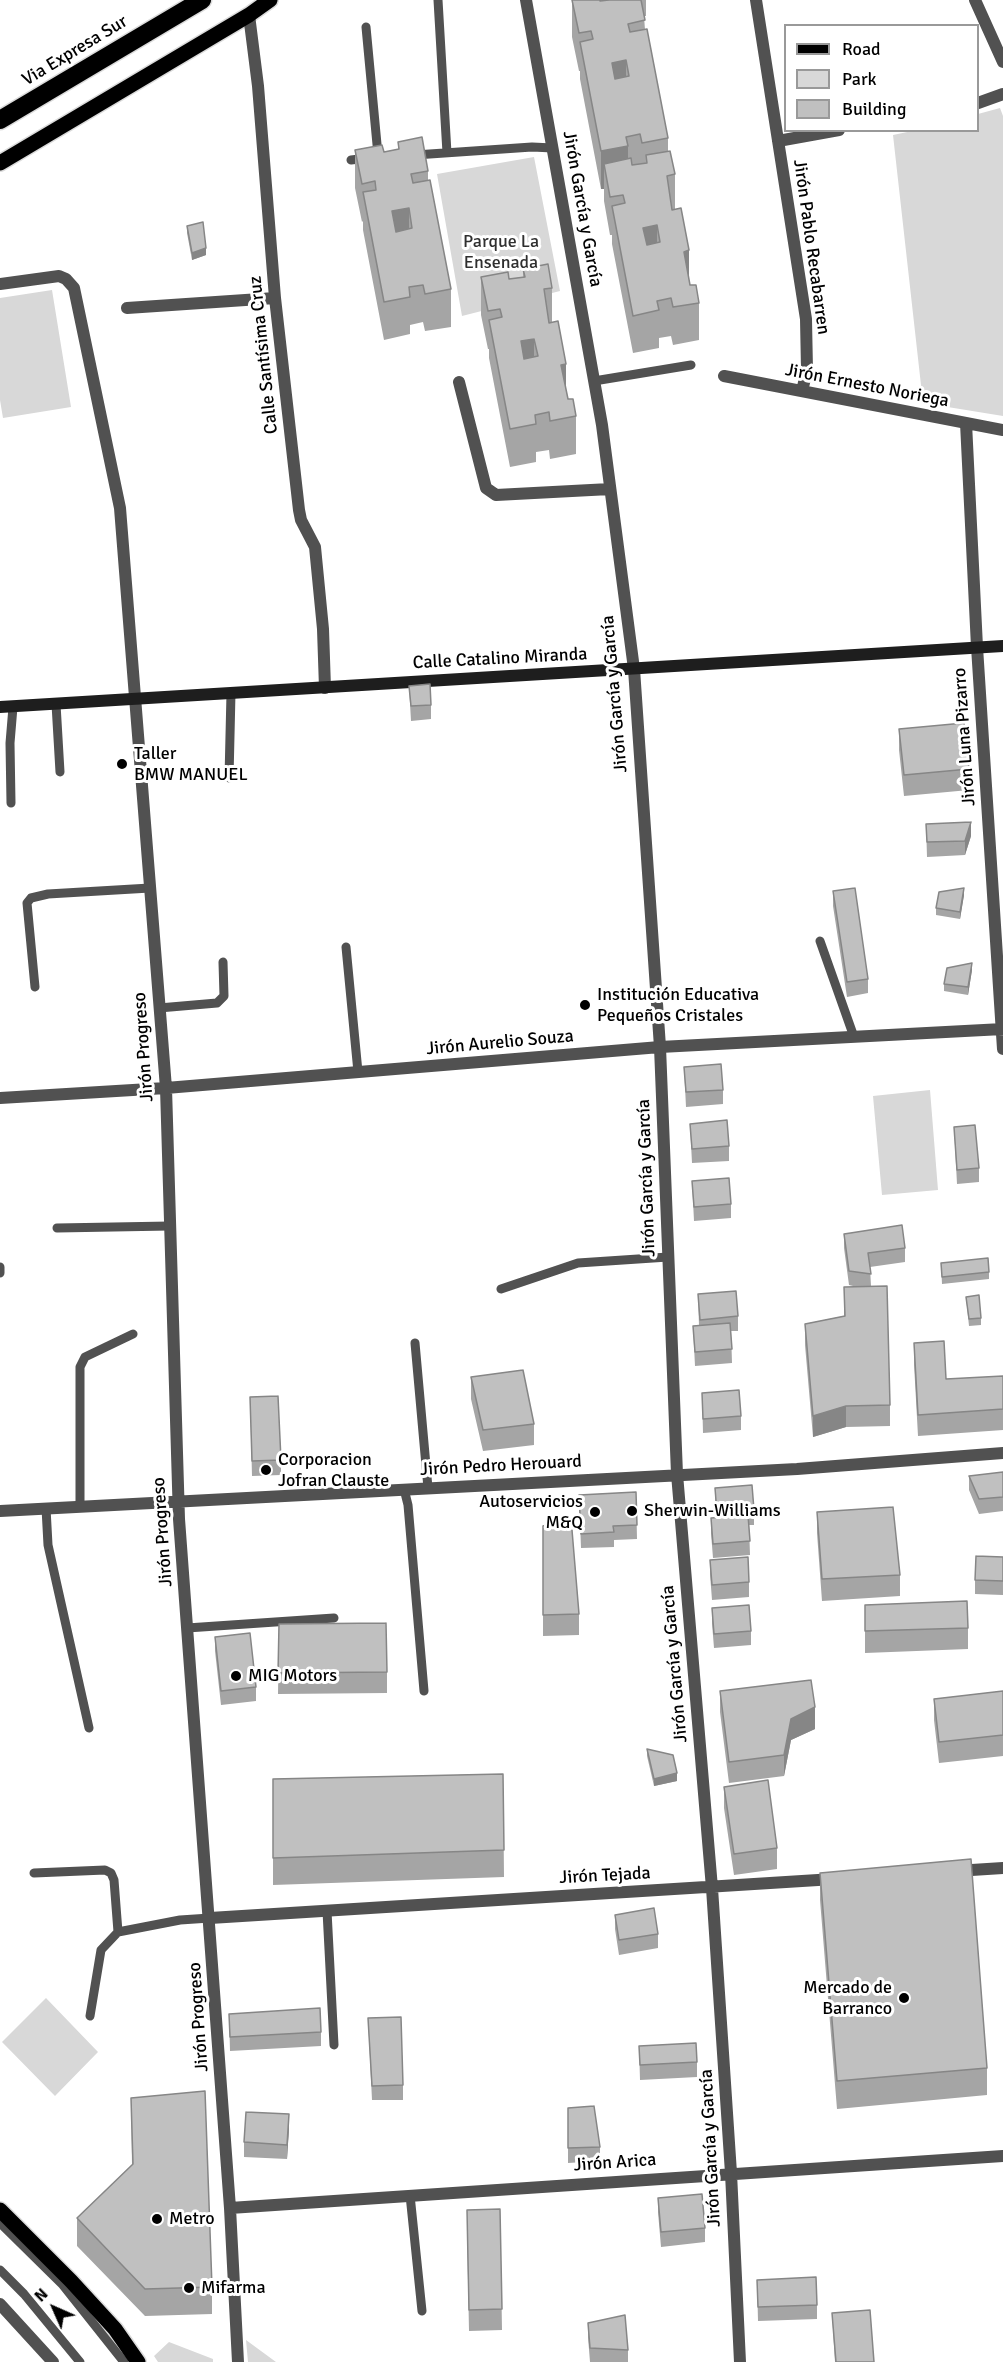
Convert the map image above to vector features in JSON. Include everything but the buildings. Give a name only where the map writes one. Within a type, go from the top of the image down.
[{"type":"highway","name":"Via Expresa Sur","points":[[0,120],[202,0]]},
{"type":"main road","points":[[0,163],[249,15],[270,0]]},
{"type":"main road","points":[[0,2210],[79,2289],[115,2329],[138,2362]]},
{"type":"street","name":"Jirón García y García","points":[[526,0],[594,381],[634,669],[660,1047],[677,1474],[712,1888],[731,2173],[740,2362]]},
{"type":"street","name":"Jirón Pablo Recabarren","points":[[756,0],[806,319],[807,370],[802,392]]},
{"type":"street","points":[[975,0],[1003,62]]},
{"type":"street","name":"Calle Santísima Cruz","points":[[249,15],[258,86],[275,298],[299,510],[301,520],[315,547],[323,629],[325,688]]},
{"type":"street","points":[[979,103],[1003,94]]},
{"type":"street","points":[[778,141],[828,132]]},
{"type":"street","name":"Jirón Progreso","points":[[0,284],[58,276],[66,279],[74,288],[120,508],[166,1088],[178,1502],[231,2208],[237,2362]]},
{"type":"street","points":[[127,308],[275,298]]},
{"type":"street","name":"Jirón Ernesto Noriega","points":[[724,376],[1003,430]]},
{"type":"street","points":[[459,382],[486,489],[496,495],[610,489]]},
{"type":"street","name":"Jirón Luna Pizarro","points":[[966,423],[977,647],[1003,1049]]},
{"type":"street","name":"Calle Catalino Miranda","points":[[6,707],[1003,646]]},
{"type":"street","name":"Jirón Aurelio Souza","points":[[0,1098],[166,1088],[660,1047],[1003,1029]]},
{"type":"street","name":"Jirón Pedro Herouard","points":[[0,1510],[796,1469],[1003,1453]]},
{"type":"street","points":[[944,1872],[1003,1868]]},
{"type":"street","name":"Jirón Tejada","points":[[210,1918],[850,1878]]},
{"type":"street","name":"Jirón Arica","points":[[231,2208],[1003,2156]]},
{"type":"street","points":[[0,2304],[52,2362]]},
{"type":"lane","points":[[438,0],[447,153]]},
{"type":"lane","points":[[366,27],[379,158]]},
{"type":"lane","points":[[401,156],[532,147],[553,148]]},
{"type":"lane","points":[[351,160],[390,157]]},
{"type":"lane","points":[[594,381],[691,365]]},
{"type":"lane","points":[[229,778],[231,693]]},
{"type":"lane","points":[[56,704],[60,772]]},
{"type":"lane","points":[[6,707],[10,743],[11,802]]},
{"type":"lane","points":[[35,987],[27,903],[32,898],[48,894],[150,888]]},
{"type":"lane","points":[[820,941],[854,1037]]},
{"type":"lane","points":[[345,947],[358,1072]]},
{"type":"lane","points":[[159,1008],[217,1003],[224,996],[224,962]]},
{"type":"lane","points":[[57,1228],[170,1226]]},
{"type":"lane","points":[[501,1289],[578,1263],[668,1257]]},
{"type":"lane","points":[[0,1267],[0,1274]]},
{"type":"lane","points":[[80,1506],[80,1367],[85,1357],[133,1334]]},
{"type":"lane","points":[[415,1343],[428,1488]]},
{"type":"lane","points":[[404,1489],[408,1505],[424,1691]]},
{"type":"lane","points":[[46,1508],[48,1545],[89,1728]]},
{"type":"lane","points":[[187,1628],[334,1618]]},
{"type":"lane","points":[[34,1873],[105,1870],[111,1874],[114,1880],[118,1932]]},
{"type":"lane","points":[[327,1911],[334,2045]]},
{"type":"lane","points":[[90,2016],[101,1950],[118,1932],[180,1920],[210,1918]]},
{"type":"lane","points":[[410,2195],[422,2311]]},
{"type":"lane","points":[[0,2223],[62,2284],[124,2362]]},
{"type":"lane","points":[[0,2270],[24,2294],[80,2362]]},
{"type":"green space","points":[[1000,108],[1003,116],[1003,416],[923,403],[893,135],[907,132],[979,132],[979,114]]},
{"type":"green space","name":"Parque La Ensenada","points":[[534,157],[560,291],[462,316],[437,174]]},
{"type":"green space","points":[[52,290],[71,407],[3,418],[0,400],[0,298]]},
{"type":"green space","points":[[930,1090],[938,1190],[882,1195],[873,1096]]},
{"type":"green space","points":[[46,1998],[98,2052],[55,2096],[2,2042]]},
{"type":"green space","points":[[246,2340],[276,2362],[248,2362]]},
{"type":"green space","points":[[169,2342],[213,2359],[213,2362],[158,2362],[154,2356]]},
{"type":"place","name":"Taller BMW MANUEL","points":[[122,764]]},
{"type":"place","name":"Institución Educativa Pequeños Cristales","points":[[585,1005]]},
{"type":"place","name":"Corporacion Jofran Clauste","points":[[266,1470]]},
{"type":"place","name":"Sherwin-Williams","points":[[632,1511]]},
{"type":"place","name":"Autoservicios M&Q","points":[[595,1512]]},
{"type":"place","name":"MIG Motors","points":[[236,1676]]},
{"type":"place","name":"Mercado de Barranco","points":[[904,1998]]},
{"type":"place","name":"Metro","points":[[157,2219]]},
{"type":"place","name":"Mifarma","points":[[189,2288]]}]
